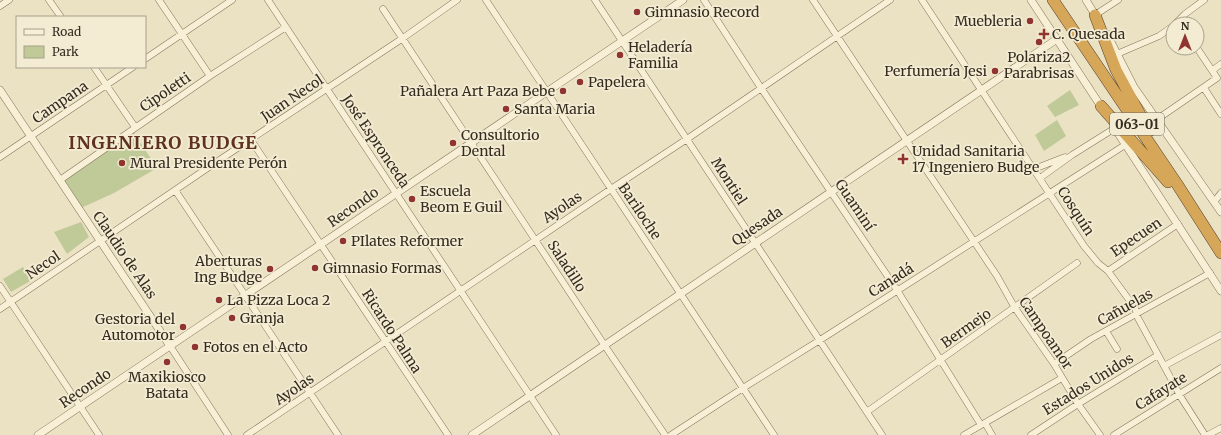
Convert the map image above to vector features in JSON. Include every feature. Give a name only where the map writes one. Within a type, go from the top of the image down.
[{"type":"highway","name":"063-01","points":[[1053,0],[1220,248]]},
{"type":"highway","name":"063-01","points":[[1062,0],[1149,131],[1220,248]]},
{"type":"highway","points":[[1095,15],[1116,70],[1149,131]]},
{"type":"highway","points":[[1101,106],[1167,180],[1220,248]]},
{"type":"street","points":[[0,6],[9,0]]},
{"type":"street","points":[[49,0],[60,16]]},
{"type":"street","points":[[159,0],[210,76]]},
{"type":"street","points":[[146,58],[232,0]]},
{"type":"street","name":"José Espronceda","points":[[268,0],[556,435]]},
{"type":"street","name":"Juan Necol","points":[[100,241],[403,38],[457,0]]},
{"type":"street","name":"Bariloche","points":[[486,0],[774,435]]},
{"type":"street","name":"Montiel","points":[[595,0],[868,411],[882,435]]},
{"type":"street","name":"Recondo","points":[[38,435],[547,90],[622,42],[683,0]]},
{"type":"street","name":"Guaminí","points":[[704,0],[761,88],[897,290],[983,424],[992,435]]},
{"type":"street","name":"Campoamor","points":[[813,0],[997,276],[1014,308],[1054,364],[1078,404],[1100,435]]},
{"type":"street","name":"Ayolas","points":[[247,435],[687,139],[890,0]]},
{"type":"street","name":"Cosquín","points":[[922,0],[1084,246],[1098,263],[1108,271],[1135,308],[1179,394],[1207,435]]},
{"type":"street","points":[[1031,0],[1221,290]]},
{"type":"street","points":[[1086,0],[1134,87],[1221,212]]},
{"type":"street","points":[[1095,15],[1118,0]]},
{"type":"street","points":[[1186,16],[1204,0]]},
{"type":"street","name":"Saladillo","points":[[383,9],[665,435]]},
{"type":"street","name":"Cipoletti","points":[[60,180],[210,76],[286,27]]},
{"type":"street","points":[[1117,54],[1165,32]]},
{"type":"street","name":"Quesada","points":[[472,435],[1057,39]]},
{"type":"street","points":[[1156,120],[1217,78],[1203,56]]},
{"type":"street","points":[[1213,70],[1221,64]]},
{"type":"street","points":[[95,68],[135,127]]},
{"type":"street","name":"Campana","points":[[0,157],[132,68]]},
{"type":"street","points":[[1204,88],[1221,114]]},
{"type":"street","name":"Claudio de Alas","points":[[0,90],[228,435]]},
{"type":"street","points":[[1040,178],[1072,155],[1115,128]]},
{"type":"street","name":"Ricardo Palma","points":[[251,140],[448,435]]},
{"type":"street","name":"Canadá","points":[[671,435],[1125,145]]},
{"type":"street","points":[[1034,169],[1072,155]]},
{"type":"street","points":[[175,190],[338,435]]},
{"type":"street","points":[[1214,202],[1221,193]]},
{"type":"street","name":"Epecuen","points":[[1108,271],[1178,224]]},
{"type":"street","name":"Necol","points":[[0,309],[100,241]]},
{"type":"street","name":"Bermejo","points":[[868,411],[1077,263]]},
{"type":"street","name":"Cañuelas","points":[[1054,364],[1079,346],[1210,272]]},
{"type":"street","points":[[0,286],[99,435]]},
{"type":"street","points":[[1106,331],[1117,349]]},
{"type":"street","points":[[1164,366],[1221,335]]},
{"type":"street","name":"Estados Unidos","points":[[1031,435],[1158,355]]},
{"type":"street","name":"Cafayate","points":[[1117,434],[1221,368]]},
{"type":"street","points":[[964,435],[1062,378]]},
{"type":"street","points":[[1207,435],[1221,428]]},
{"type":"green space","points":[[1070,90],[1079,105],[1055,117],[1047,106]]},
{"type":"green space","points":[[1057,120],[1066,136],[1044,151],[1035,135]]},
{"type":"green space","points":[[133,131],[157,168],[114,193],[81,208],[63,181]]},
{"type":"green space","points":[[81,222],[89,237],[67,254],[54,232]]},
{"type":"green space","points":[[23,267],[32,280],[11,292],[3,279]]},
{"type":"place","name":"Gimnasio Record","points":[[637,12]]},
{"type":"place","name":"Muebleria","points":[[1030,21]]},
{"type":"place","name":"C. Quesada","points":[[1044,34]]},
{"type":"place","name":"Polariza2 Parabrisas","points":[[1039,42]]},
{"type":"place","name":"Heladería Familia","points":[[620,55]]},
{"type":"place","name":"Perfumería Jesi","points":[[995,71]]},
{"type":"place","name":"Papelera","points":[[580,82]]},
{"type":"place","name":"Pañalera Art Paza Bebe","points":[[563,91]]},
{"type":"place","name":"Santa Maria","points":[[506,109]]},
{"type":"place","name":"Consultorio Dental","points":[[453,143]]},
{"type":"place","name":"Unidad Sanitaria 17 Ingeniero Budge","points":[[903,159]]},
{"type":"place","name":"Mural Presidente Perón","points":[[122,163]]},
{"type":"place","name":"Escuela Beom E Guil","points":[[412,199]]},
{"type":"place","name":"PIlates Reformer","points":[[343,241]]},
{"type":"place","name":"Gimnasio Formas","points":[[315,268]]},
{"type":"place","name":"Aberturas Ing Budge","points":[[270,269]]},
{"type":"place","name":"La Pizza Loca 2","points":[[219,300]]},
{"type":"place","name":"Granja","points":[[232,318]]},
{"type":"place","name":"Gestoria del Automotor","points":[[183,327]]},
{"type":"place","name":"Fotos en el Acto","points":[[195,347]]},
{"type":"place","name":"Maxikiosco Batata","points":[[167,362]]},
{"type":"district","name":"INGENIERO BUDGE","points":[[163,142]]}]
